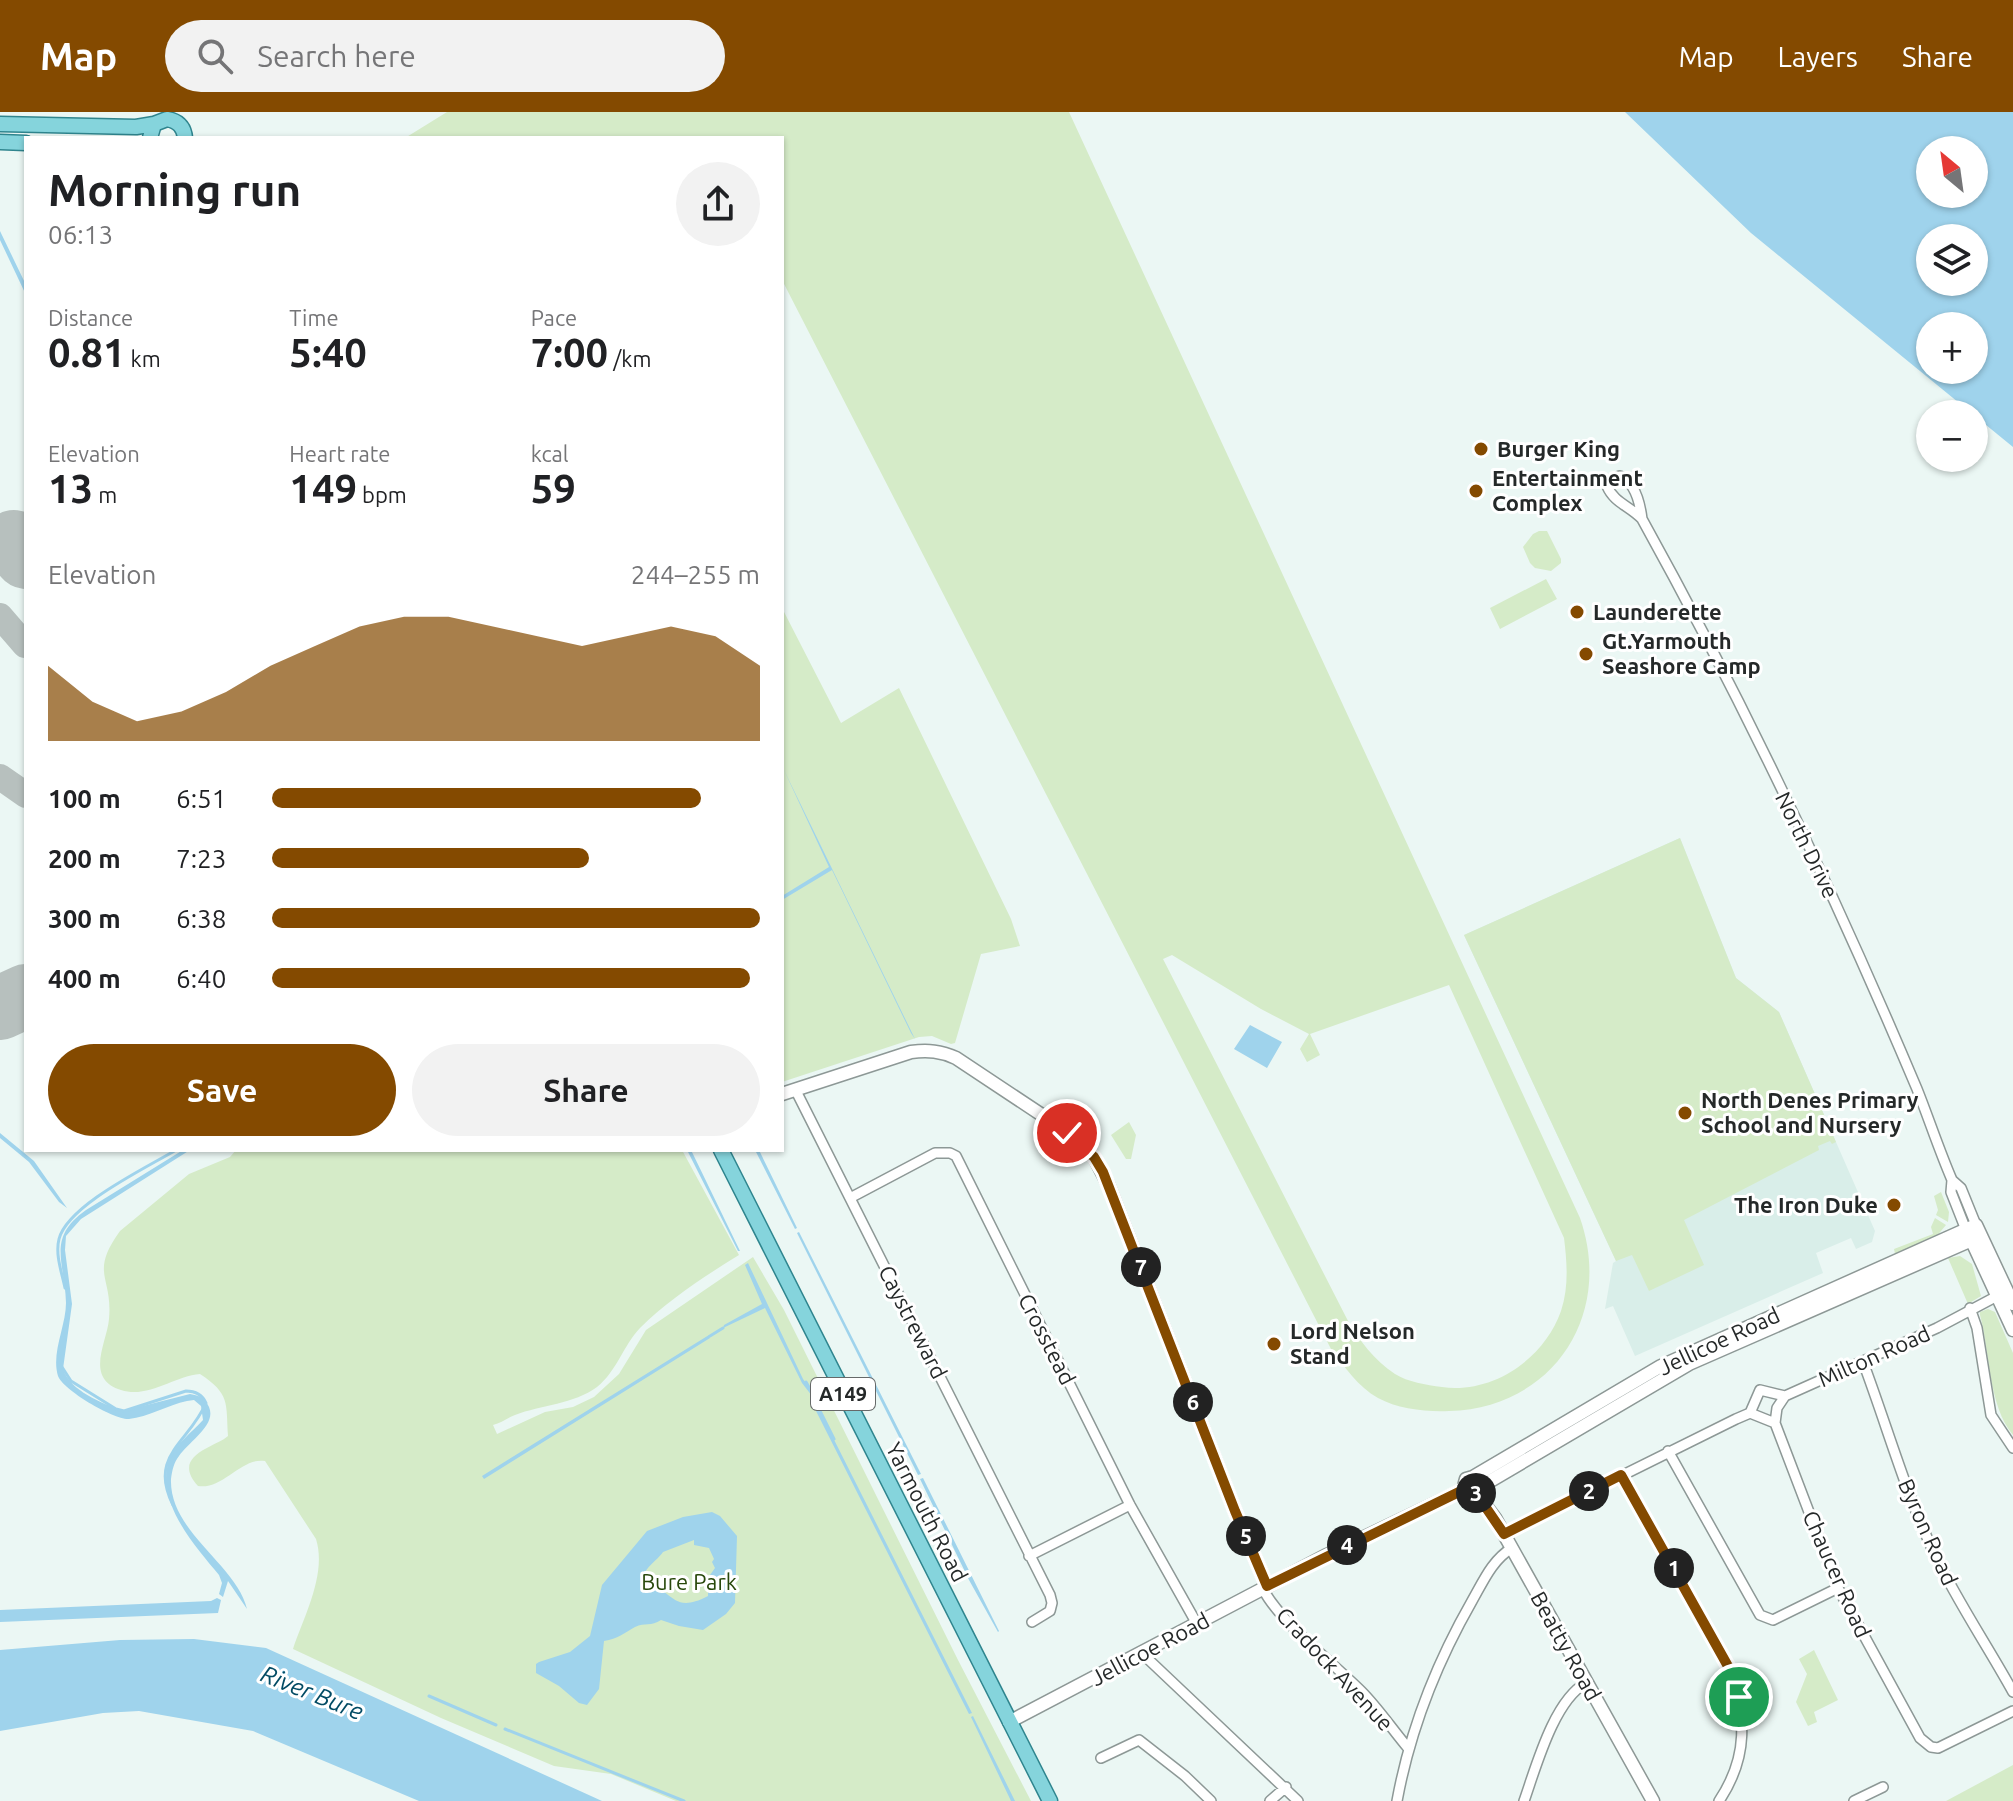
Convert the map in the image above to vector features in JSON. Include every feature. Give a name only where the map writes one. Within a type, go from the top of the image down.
[{"type":"main road","points":[[0,124],[136,127],[178,117],[185,136]]},
{"type":"main road","points":[[0,142],[24,143]]},
{"type":"main road","name":"Yarmouth Road","points":[[722,1152],[1009,1722]]},
{"type":"main road","name":"A149","points":[[1009,1722],[1050,1801]]},
{"type":"street","name":"North Drive","points":[[1642,519],[1640,502],[1628,480],[1624,477],[1609,480],[1607,486],[1613,497],[1629,506],[1642,519],[1746,716],[1823,876],[1907,1067],[1952,1180],[1961,1188],[1974,1233],[2006,1297],[2013,1330]]},
{"type":"street","points":[[788,1092],[911,1052],[942,1053],[956,1058],[1075,1137],[1088,1150],[1108,1184],[1265,1587]]},
{"type":"street","name":"Caystreward","points":[[788,1092],[850,1198],[1052,1603],[1045,1616],[1032,1622]]},
{"type":"street","name":"Crosstead","points":[[850,1198],[935,1153],[956,1156],[1130,1505],[1197,1624]]},
{"type":"street","name":"Jellicoe Road","points":[[1009,1722],[1265,1587],[1473,1487],[1664,1371],[1974,1233]]},
{"type":"street","name":"Milton Road","points":[[1750,1413],[1760,1390],[1785,1396],[1937,1328],[1970,1308],[2006,1297]]},
{"type":"street","points":[[1970,1308],[1977,1328],[1991,1415],[2013,1448]]},
{"type":"street","name":"Byron Road","points":[[1863,1362],[1930,1543],[1958,1599],[2013,1692]]},
{"type":"street","points":[[1504,1534],[1750,1413],[1775,1423],[1777,1408],[1785,1396]]},
{"type":"street","name":"Chaucer Road","points":[[1775,1423],[1838,1588],[1920,1738],[1938,1748],[2013,1711]]},
{"type":"street","points":[[1668,1451],[1760,1615],[1773,1620],[1838,1588]]},
{"type":"street","points":[[1621,1475],[1729,1668],[1739,1697],[1743,1726],[1740,1755],[1734,1778],[1719,1801]]},
{"type":"street","name":"Beatty Road","points":[[1473,1487],[1504,1534],[1653,1801]]},
{"type":"street","points":[[1029,1556],[1130,1505]]},
{"type":"street","points":[[1397,1801],[1408,1748],[1448,1644],[1485,1577],[1512,1548]]},
{"type":"street","name":"Cradock Avenue","points":[[1265,1587],[1268,1598],[1363,1694],[1408,1748]]},
{"type":"street","points":[[1144,1652],[1298,1801]]},
{"type":"street","points":[[1524,1801],[1559,1713],[1572,1693],[1586,1683]]},
{"type":"street","points":[[1101,1758],[1139,1740],[1211,1801]]},
{"type":"street","points":[[1270,1801],[1286,1787]]},
{"type":"street","points":[[1854,1801],[1883,1787]]},
{"type":"shaded area","name":"North Denes Primary School and Nursery","points":[[1680,838],[1736,978],[1779,1012],[1875,1231],[1872,1242],[1856,1249],[1851,1238],[1816,1253],[1823,1273],[1635,1356],[1613,1306],[1605,1309],[1613,1263],[1616,1261],[1464,935]]},
{"type":"green space","points":[[447,112],[1069,112],[1580,1218],[1588,1254],[1588,1289],[1581,1321],[1566,1350],[1545,1374],[1518,1393],[1486,1406],[1449,1411],[1394,1405],[1364,1388],[1331,1349],[784,284],[784,136],[408,136]],"holes":[[[1172,955],[1309,1034],[1300,1049],[1307,1062],[1320,1055],[1310,1034],[1449,985],[1564,1238],[1566,1284],[1561,1311],[1542,1344],[1514,1370],[1480,1385],[1461,1388],[1436,1386],[1400,1377],[1368,1349],[1347,1319],[1163,959]]]},
{"type":"green space","points":[[1539,531],[1547,531],[1561,559],[1561,563],[1551,571],[1535,568],[1523,547]]},
{"type":"green space","points":[[1546,579],[1557,599],[1500,629],[1490,608]]},
{"type":"green space","points":[[784,612],[841,723],[899,688],[1011,919],[1020,946],[981,954],[955,1043],[932,1036],[919,1037],[784,1081]]},
{"type":"green space","name":"North Denes Primary School and Nursery","points":[[1680,838],[1736,978],[1779,1012],[1836,1142],[1818,1146],[1819,1150],[1684,1220],[1704,1265],[1649,1291],[1632,1255],[1616,1261],[1464,935]]},
{"type":"green space","points":[[1129,1122],[1136,1135],[1131,1159],[1126,1159],[1111,1135]]},
{"type":"green space","name":"Bure Park","points":[[234,1152],[683,1152],[739,1255],[687,1289],[640,1328],[610,1374],[597,1387],[578,1397],[512,1416],[493,1425],[497,1434],[545,1412],[573,1407],[594,1397],[619,1374],[646,1330],[753,1257],[784,1310],[1031,1801],[676,1801],[611,1774],[554,1766],[441,1718],[293,1649],[319,1566],[316,1539],[265,1461],[248,1464],[207,1486],[198,1486],[191,1475],[189,1467],[192,1459],[228,1436],[222,1393],[200,1374],[141,1392],[131,1392],[110,1384],[100,1369],[109,1319],[104,1266],[111,1245],[120,1231],[189,1174],[230,1157]]},
{"type":"green space","points":[[1941,1192],[1949,1212],[1948,1222],[1936,1215],[1938,1210],[1934,1196]]},
{"type":"green space","points":[[1935,1218],[1946,1225],[1936,1237],[1895,1254],[1894,1249],[1933,1234],[1931,1227]]},
{"type":"green space","points":[[1960,1256],[1972,1264],[1981,1296],[1968,1304],[1948,1258]]},
{"type":"green space","points":[[1988,1309],[1995,1312],[2013,1353],[2013,1435],[1994,1394],[1980,1315]]},
{"type":"green space","points":[[1814,1650],[1838,1700],[1814,1712],[1817,1722],[1808,1726],[1796,1702],[1807,1674],[1799,1659]]},
{"type":"green space","points":[[2013,1765],[2013,1801],[1946,1801]]},
{"type":"water","points":[[1625,112],[2013,112],[2013,447],[1988,427],[1988,400],[1955,400],[1936,384],[1988,384],[1988,312],[1916,312],[1916,368],[1751,233]]},
{"type":"water","points":[[0,231],[24,281],[24,291],[0,240]]},
{"type":"water","points":[[784,770],[915,1039],[832,870],[784,899],[784,895],[829,867]]},
{"type":"water","points":[[1250,1025],[1282,1042],[1267,1068],[1234,1049]]},
{"type":"water","points":[[0,1133],[34,1161],[67,1208],[29,1162],[0,1138]]},
{"type":"water","points":[[180,1152],[187,1152],[81,1219],[66,1236],[72,1304],[63,1369],[72,1384],[80,1390],[123,1411],[190,1394],[206,1401],[209,1420],[179,1456],[174,1467],[171,1479],[173,1498],[192,1532],[241,1593],[247,1609],[228,1581],[223,1597],[219,1594],[222,1583],[219,1575],[188,1536],[167,1490],[166,1474],[170,1458],[203,1420],[201,1406],[194,1400],[187,1401],[136,1418],[122,1418],[101,1410],[79,1396],[58,1376],[57,1349],[66,1303],[62,1241],[74,1220]]},
{"type":"water","points":[[688,1152],[692,1152],[738,1251]]},
{"type":"water","points":[[756,1152],[760,1152],[795,1229]]},
{"type":"water","points":[[799,1232],[921,1474],[918,1475]]},
{"type":"water","points":[[748,1263],[803,1379],[815,1395],[817,1406],[972,1713],[969,1714],[814,1407],[812,1396],[802,1383],[765,1308],[723,1328],[762,1304],[745,1265]]},
{"type":"water","points":[[709,1335],[710,1338],[484,1479],[482,1476]]},
{"type":"water","points":[[923,1478],[998,1632],[969,1580],[920,1479]]},
{"type":"water","points":[[712,1512],[720,1516],[737,1536],[735,1603],[726,1614],[703,1630],[661,1620],[604,1641],[599,1689],[587,1705],[579,1703],[559,1686],[536,1673],[536,1664],[570,1652],[590,1636],[602,1585],[647,1531],[683,1517]],"holes":[[[694,1540],[694,1545],[709,1548],[714,1559],[715,1568],[710,1575],[716,1588],[708,1586],[708,1596],[696,1601],[679,1602],[660,1589],[642,1582],[647,1569],[663,1552]]]},
{"type":"water","points":[[221,1600],[218,1613],[0,1622],[0,1610],[211,1601]]},
{"type":"water","name":"River Bure","points":[[194,1639],[266,1648],[602,1801],[419,1801],[253,1731],[139,1711],[103,1713],[0,1731],[0,1650],[120,1640]]},
{"type":"water","points":[[973,1716],[1015,1801],[1011,1801]]},
{"type":"waterway","points":[[65,1288],[58,1251],[65,1226],[110,1188],[173,1152]]},
{"type":"waterway","points":[[710,1336],[723,1328]]},
{"type":"waterway","points":[[62,1367],[71,1381],[124,1411],[186,1391],[202,1397],[206,1403],[199,1417],[168,1461],[165,1474],[173,1505]]},
{"type":"waterway","points":[[806,1382],[814,1396]]},
{"type":"waterway","points":[[816,1403],[834,1439]]},
{"type":"waterway","points":[[429,1696],[496,1725]]},
{"type":"waterway","points":[[505,1729],[684,1801]]},
{"type":"taxiway","points":[[0,616],[24,644]]},
{"type":"taxiway","points":[[0,777],[24,794]]},
{"type":"runway","points":[[14,542],[24,554]]},
{"type":"runway","points":[[0,1008],[24,997]]},
{"type":"place","name":"Burger King","points":[[1481,449]]},
{"type":"place","name":"Entertainment Complex","points":[[1476,491]]},
{"type":"place","name":"Launderette","points":[[1577,612]]},
{"type":"place","name":"Gt.Yarmouth Seashore Camp","points":[[1586,654]]},
{"type":"place","name":"North Denes Primary School and Nursery","points":[[1685,1113]]},
{"type":"place","name":"The Iron Duke","points":[[1894,1205]]},
{"type":"place","name":"Lord Nelson Stand","points":[[1274,1344]]},
{"type":"route","points":[[1067,1133],[1094,1157],[1103,1172],[1267,1586],[1463,1490],[1468,1494],[1476,1493],[1504,1534],[1621,1475],[1729,1668],[1739,1697]]}]
